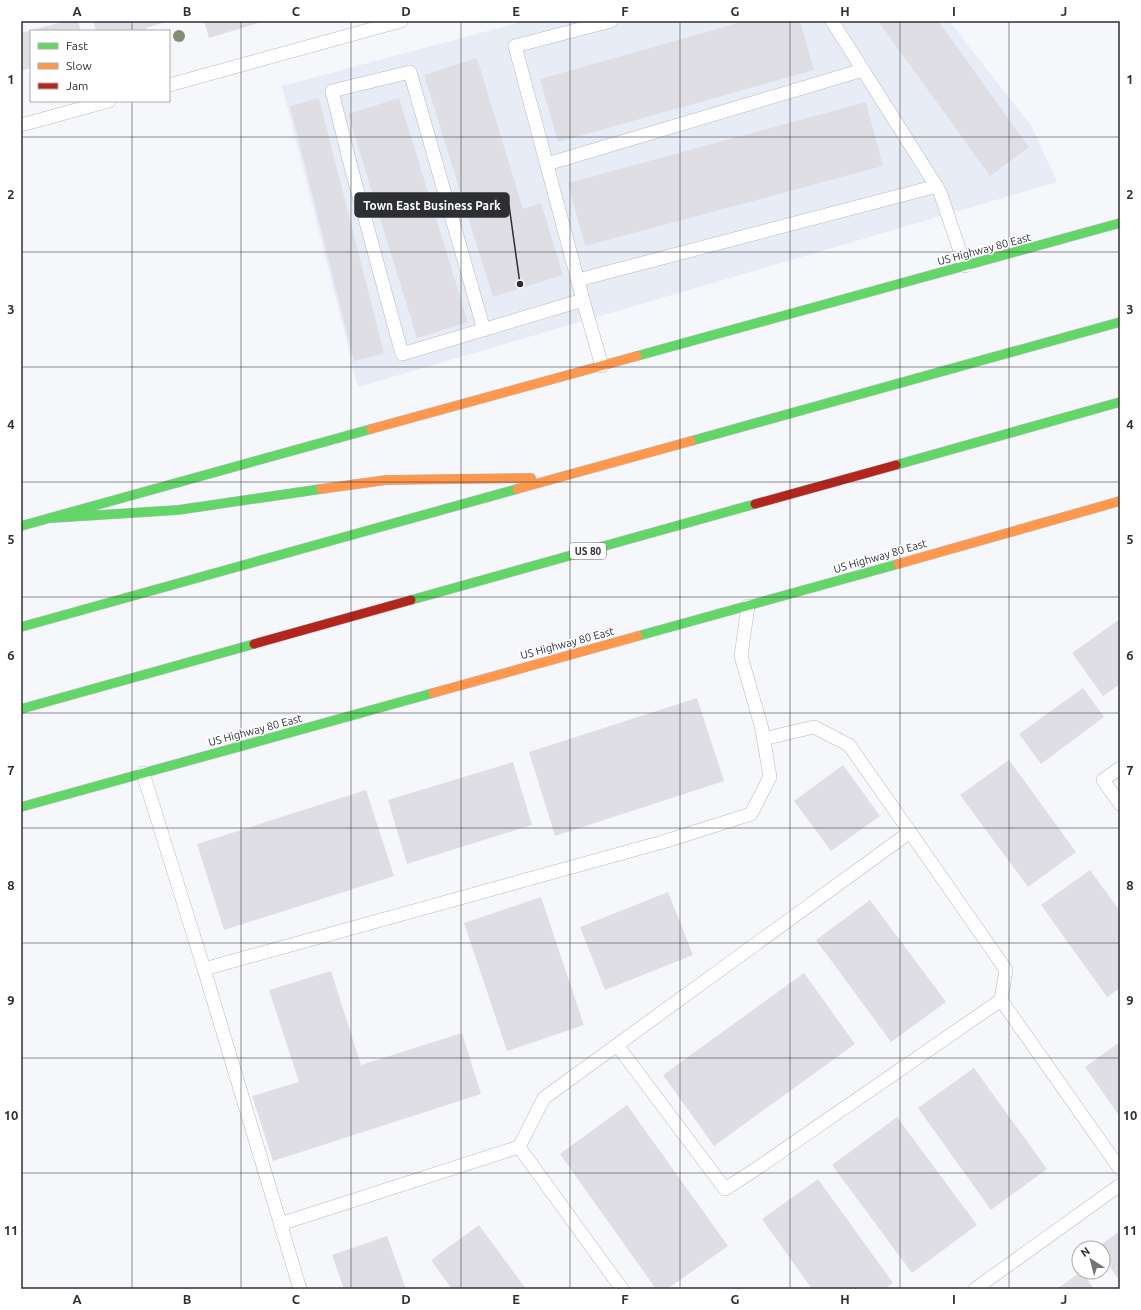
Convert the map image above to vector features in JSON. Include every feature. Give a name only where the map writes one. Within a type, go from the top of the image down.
[{"type":"main road","name":"US Highway 80 East","points":[[21,526],[1120,223]]},
{"type":"main road","points":[[21,627],[1120,322]]},
{"type":"main road","name":"US 80","points":[[21,709],[1120,402]]},
{"type":"main road","points":[[52,518],[178,510],[386,480],[562,477]]},
{"type":"main road","name":"US Highway 80 East","points":[[21,807],[748,606],[1120,501]]},
{"type":"main road","points":[[21,716],[55,699]]},
{"type":"lane","points":[[170,85],[401,21]]},
{"type":"lane","points":[[602,366],[515,46],[611,21]]},
{"type":"lane","points":[[832,21],[940,192],[965,266]]},
{"type":"lane","points":[[547,164],[863,70]]},
{"type":"lane","points":[[484,330],[410,72],[332,91],[351,168],[402,354],[484,330],[583,300]]},
{"type":"lane","points":[[21,125],[105,102]]},
{"type":"lane","points":[[578,280],[936,186]]},
{"type":"lane","points":[[204,969],[666,841],[751,814],[770,777],[763,739],[740,656],[748,606]]},
{"type":"lane","points":[[763,739],[814,727],[850,745],[1006,970],[1001,1000],[1120,1169]]},
{"type":"lane","points":[[1120,768],[1103,780],[1120,804]]},
{"type":"lane","points":[[144,773],[300,1289]]},
{"type":"lane","points":[[280,1224],[519,1147],[544,1098],[910,832]]},
{"type":"lane","points":[[617,1045],[725,1189],[1001,1000]]},
{"type":"lane","points":[[519,1147],[622,1289]]},
{"type":"lane","points":[[975,1289],[1120,1185]]},
{"type":"shaded area","points":[[525,21],[949,21],[1032,127],[1057,182],[358,387],[282,86]]},
{"type":"building","points":[[66,21],[78,21],[81,30],[32,30]]},
{"type":"building","points":[[93,21],[169,21],[146,28],[147,30],[96,30]]},
{"type":"building","points":[[204,21],[265,21],[209,38]]},
{"type":"building","points":[[745,21],[800,21],[814,70],[558,142],[540,79]]},
{"type":"building","points":[[878,21],[938,21],[1029,147],[990,176]]},
{"type":"building","points":[[30,31],[30,68],[21,71],[21,33]]},
{"type":"building","points":[[477,58],[523,209],[541,203],[563,275],[493,297],[424,75]]},
{"type":"building","points":[[319,98],[384,354],[354,361],[290,106]]},
{"type":"building","points":[[399,98],[468,322],[417,338],[348,114]]},
{"type":"building","points":[[866,102],[883,166],[585,246],[568,183]]},
{"type":"building","points":[[1120,619],[1120,684],[1103,696],[1072,653]]},
{"type":"building","points":[[1083,688],[1104,717],[1041,764],[1019,734]]},
{"type":"building","points":[[697,698],[724,781],[555,836],[529,752]]},
{"type":"building","points":[[1009,760],[1076,852],[1028,887],[960,795]]},
{"type":"building","points":[[513,762],[532,825],[407,864],[388,800]]},
{"type":"building","points":[[843,765],[880,816],[831,851],[794,801]]},
{"type":"building","points":[[366,790],[394,876],[224,930],[197,844]]},
{"type":"building","points":[[1090,870],[1120,911],[1120,988],[1107,997],[1041,905]]},
{"type":"building","points":[[668,892],[693,955],[605,990],[580,927]]},
{"type":"building","points":[[541,897],[584,1025],[507,1051],[464,923]]},
{"type":"building","points":[[870,900],[946,1002],[891,1042],[816,940]]},
{"type":"building","points":[[331,971],[361,1065],[462,1033],[481,1094],[273,1161],[252,1096],[299,1082],[269,990]]},
{"type":"building","points":[[804,973],[855,1044],[714,1146],[663,1075]]},
{"type":"building","points":[[1120,1042],[1120,1117],[1085,1067]]},
{"type":"building","points":[[974,1068],[1047,1169],[991,1210],[918,1108]]},
{"type":"building","points":[[627,1105],[728,1246],[667,1289],[656,1289],[560,1154]]},
{"type":"building","points":[[897,1117],[977,1225],[912,1273],[832,1165]]},
{"type":"building","points":[[818,1179],[893,1283],[884,1289],[812,1289],[762,1219]]},
{"type":"building","points":[[479,1225],[526,1289],[452,1289],[431,1260]]},
{"type":"building","points":[[1120,1231],[1120,1281],[1111,1268],[1111,1240],[1107,1240]]},
{"type":"building","points":[[387,1236],[406,1289],[344,1289],[332,1255]]},
{"type":"building","points":[[1071,1279],[1071,1280],[1088,1280],[1094,1289],[1057,1289]]},
{"type":"traffic: fast","points":[[637,356],[1120,223]]},
{"type":"traffic: fast","points":[[691,441],[1120,322]]},
{"type":"traffic: fast","points":[[896,465],[1120,402]]},
{"type":"traffic: fast","points":[[21,526],[371,429]]},
{"type":"traffic: fast","points":[[52,518],[178,510],[321,489]]},
{"type":"traffic: fast","points":[[21,627],[517,489]]},
{"type":"traffic: fast","points":[[411,600],[755,504]]},
{"type":"traffic: fast","points":[[638,636],[898,564]]},
{"type":"traffic: fast","points":[[21,709],[254,644]]},
{"type":"traffic: fast","points":[[21,807],[433,693]]},
{"type":"traffic: slow","points":[[371,429],[637,356]]},
{"type":"traffic: slow","points":[[517,489],[691,441]]},
{"type":"traffic: slow","points":[[321,489],[386,480],[531,478]]},
{"type":"traffic: slow","points":[[898,564],[1120,501]]},
{"type":"traffic: slow","points":[[433,693],[638,636]]},
{"type":"traffic: jam","points":[[755,504],[896,465]]},
{"type":"traffic: jam","points":[[254,644],[411,600]]},
{"type":"place","name":"Town East Business Park","points":[[520,284]]}]
